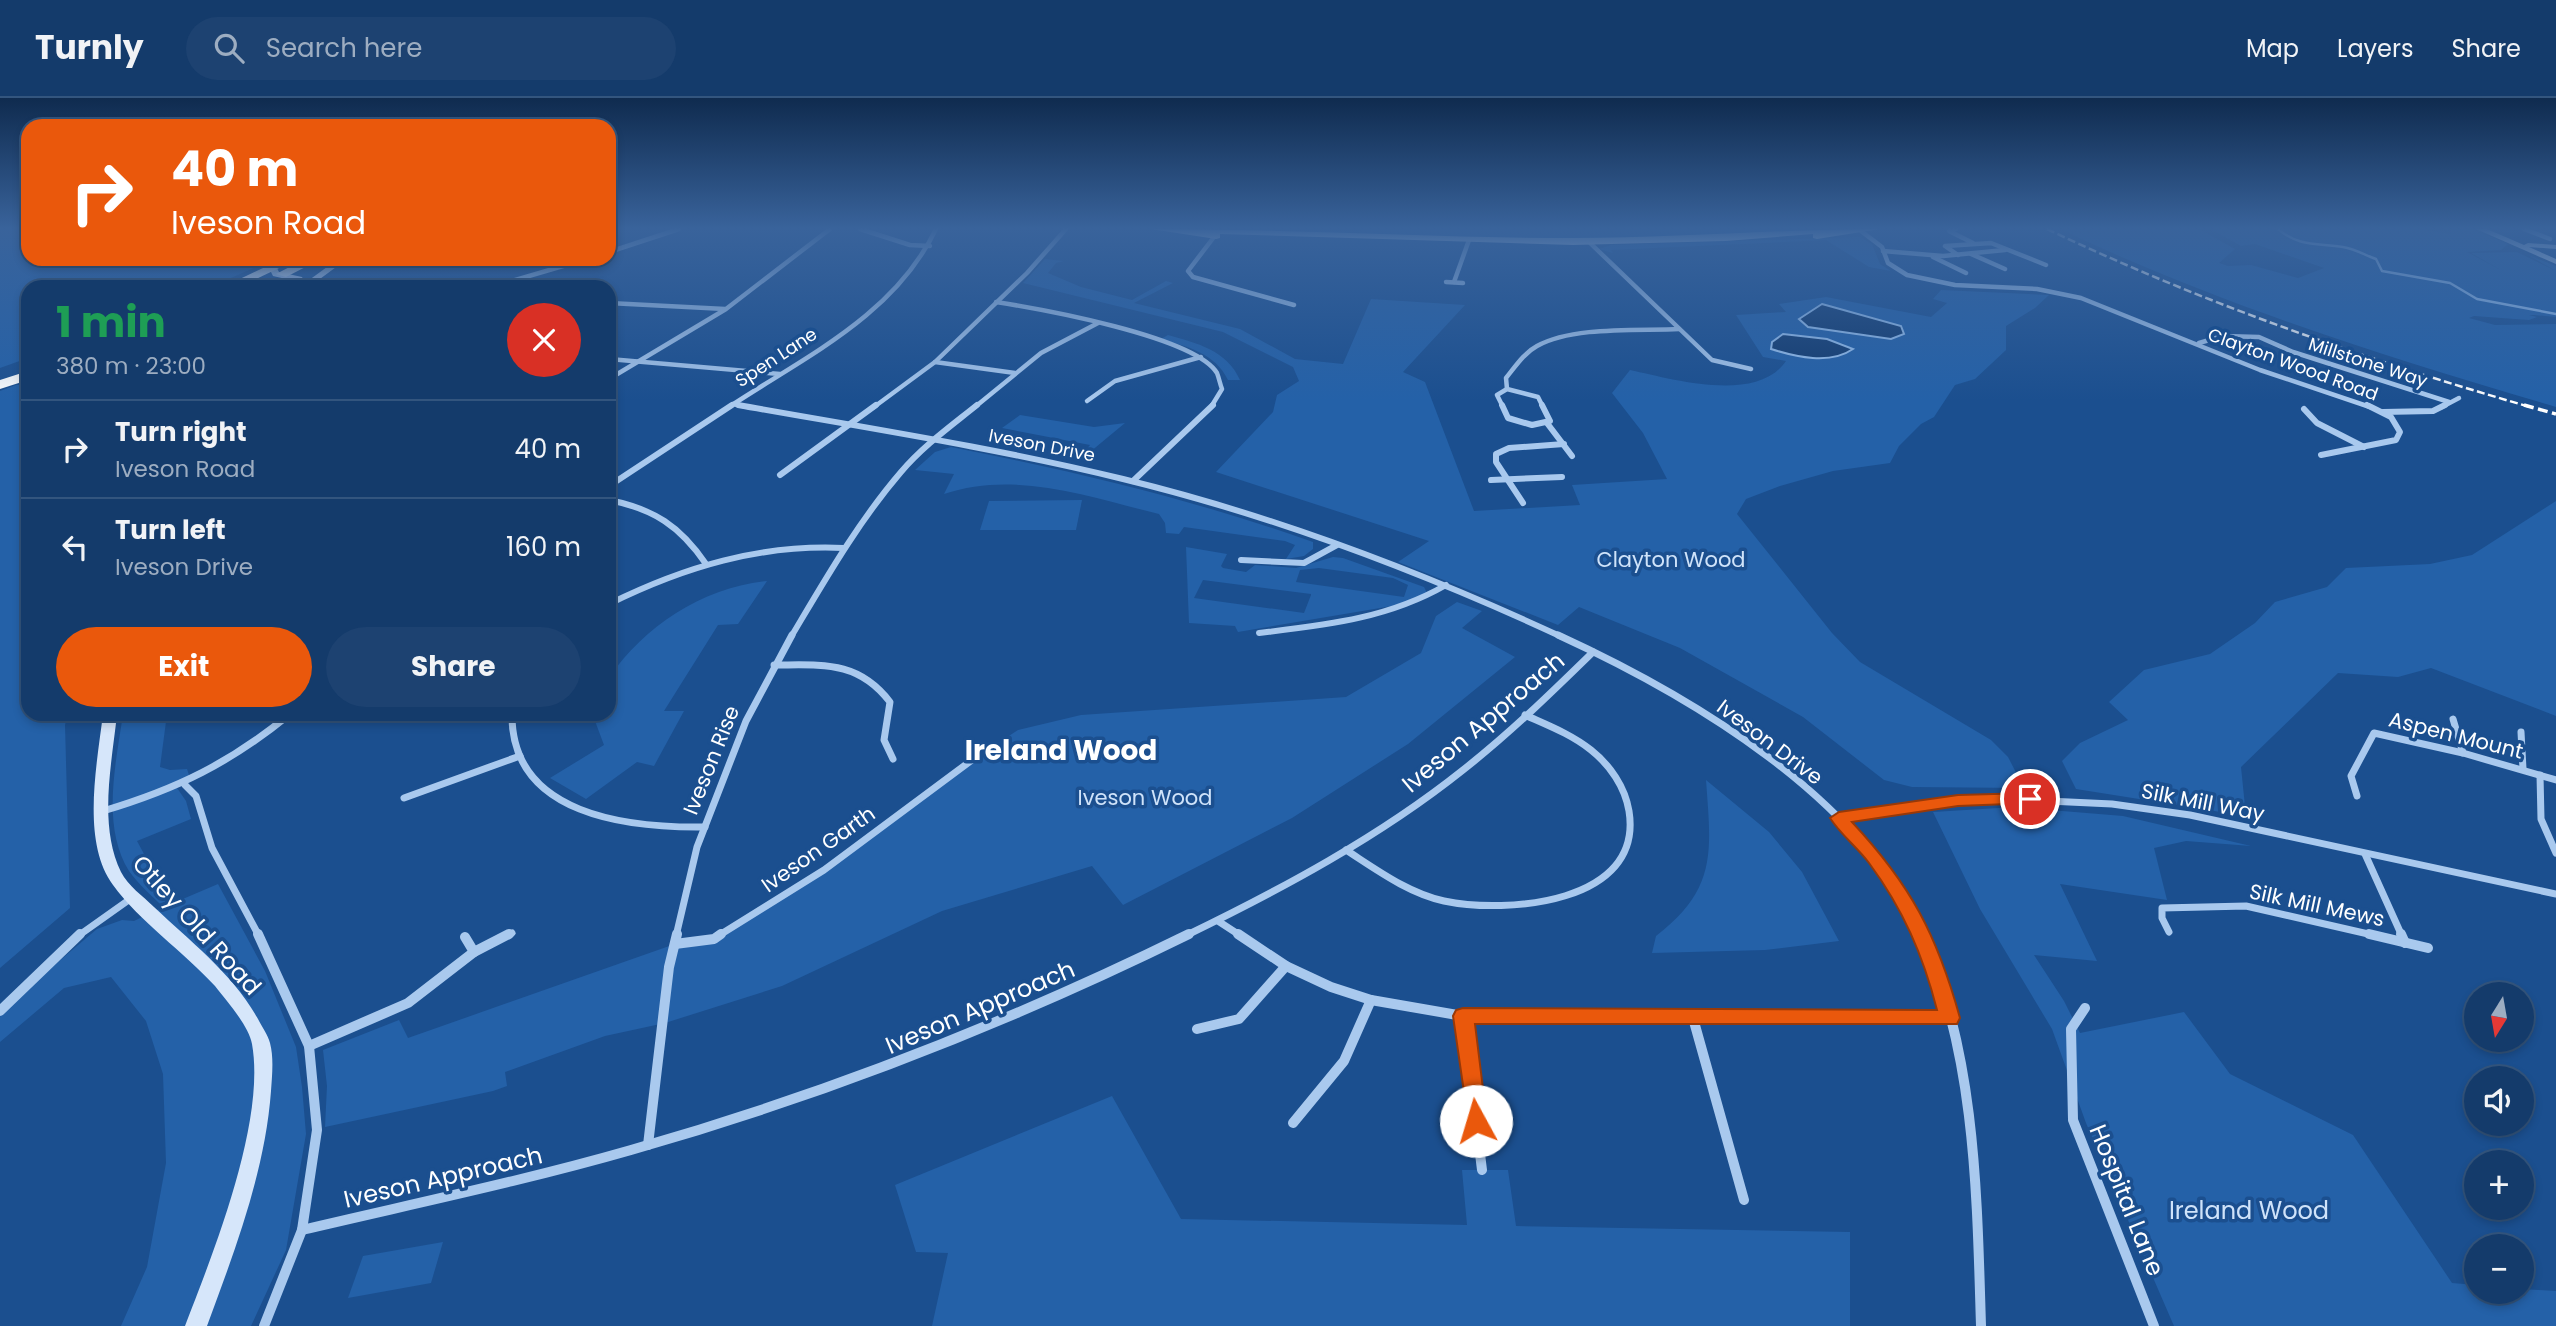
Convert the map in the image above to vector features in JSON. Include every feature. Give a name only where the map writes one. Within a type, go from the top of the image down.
[{"type":"highway","points":[[0,375],[21,368]]},
{"type":"highway","points":[[0,385],[21,377]]},
{"type":"street","points":[[616,375],[726,309],[756,286]]},
{"type":"street","name":"Spen Lane","points":[[616,481],[835,338],[898,286]]},
{"type":"street","points":[[780,475],[935,362],[1011,286]]},
{"type":"street","points":[[1227,286],[1294,305]]},
{"type":"street","points":[[1635,286],[1715,362],[1751,369]]},
{"type":"street","name":"Clayton Wood Road","points":[[1997,286],[2063,293],[2260,370],[2359,401],[2382,412],[2398,425],[2400,432],[2396,440],[2321,455]]},
{"type":"street","points":[[996,302],[1048,309],[1098,323],[1201,357],[1212,364],[1221,378],[1222,388],[1217,400],[1133,481]]},
{"type":"street","points":[[616,303],[726,309]]},
{"type":"street","name":"Iveson Rise","points":[[648,1145],[675,944],[697,846],[746,721],[774,665],[844,548],[901,472],[933,440],[1015,373],[1052,346],[1098,323]]},
{"type":"street","points":[[1507,389],[1506,378],[1532,349],[1545,342],[1570,337],[1679,329]]},
{"type":"street","name":"Millstone Way","points":[[2199,344],[2216,336],[2233,334],[2272,340],[2293,352],[2449,402]]},
{"type":"street","points":[[1087,401],[1106,386],[1126,377],[1201,357]]},
{"type":"street","points":[[616,360],[781,374]]},
{"type":"street","points":[[935,362],[1015,373]]},
{"type":"street","points":[[1507,389],[1538,397],[1551,418],[1547,423],[1532,425],[1508,418],[1497,401],[1498,392],[1507,389]]},
{"type":"street","points":[[2382,412],[2433,411],[2459,398]]},
{"type":"street","name":"Iveson Drive","points":[[733,404],[850,424],[1133,481],[1337,545],[1446,585],[1594,652],[1698,710],[1773,761],[1839,818],[1873,856],[1908,905],[1935,964],[1949,1018],[1978,1224],[1982,1326]]},
{"type":"street","points":[[2304,409],[2317,423],[2365,448]]},
{"type":"street","points":[[1547,423],[1572,456]]},
{"type":"street","points":[[1523,503],[1496,462],[1499,451],[1564,444]]},
{"type":"street","points":[[1491,480],[1562,477]]},
{"type":"street","points":[[616,502],[647,509],[675,523],[706,564]]},
{"type":"street","points":[[1241,560],[1304,563],[1337,545]]},
{"type":"street","points":[[616,601],[657,581],[706,564],[789,549],[844,548]]},
{"type":"street","points":[[1259,633],[1387,614],[1418,604],[1446,585]]},
{"type":"street","name":"Iveson Approach","points":[[302,1230],[555,1171],[648,1145],[878,1070],[1056,998],[1218,920],[1346,850],[1445,784],[1594,652]]},
{"type":"street","points":[[774,665],[856,669],[879,684],[890,702],[884,740],[893,759]]},
{"type":"street","points":[[1346,850],[1416,893],[1477,907],[1514,908],[1552,902],[1583,890],[1605,876],[1621,857],[1628,839],[1631,817],[1625,794],[1615,774],[1585,745],[1525,715]]},
{"type":"street","points":[[2453,719],[2463,752]]},
{"type":"street","name":"Otley Old Road","points":[[109,721],[103,811],[105,843],[113,873],[133,897],[236,997],[261,1042],[260,1096],[249,1164],[223,1255],[196,1326]]},
{"type":"street","points":[[103,811],[185,785],[234,759],[281,721]]},
{"type":"street","points":[[512,721],[520,756],[537,782],[571,808],[637,826],[705,827]]},
{"type":"street","points":[[2521,732],[2522,769]]},
{"type":"street","name":"Aspen Mount","points":[[2357,796],[2351,776],[2374,733],[2463,752],[2556,780]]},
{"type":"street","points":[[404,798],[520,756]]},
{"type":"street","name":"Iveson Garth","points":[[675,944],[714,939],[824,870],[972,760]]},
{"type":"street","points":[[2540,775],[2541,819],[2556,853]]},
{"type":"street","name":"Otley Old Road","points":[[185,785],[195,796],[212,849],[276,968],[309,1046],[317,1129],[302,1230],[264,1326]]},
{"type":"street","name":"Silk Mill Way","points":[[1839,818],[1958,801],[2052,799],[2190,815],[2556,894]]},
{"type":"street","name":"Silk Mill Mews","points":[[2365,854],[2405,943]]},
{"type":"street","points":[[0,1010],[86,929],[133,897]]},
{"type":"street","name":"Silk Mill Mews","points":[[2169,932],[2162,908],[2234,905],[2428,948]]},
{"type":"street","points":[[1218,920],[1286,966],[1331,987],[1371,1000],[1463,1016],[1949,1018]]},
{"type":"street","points":[[309,1046],[408,1003],[474,952],[512,933]]},
{"type":"street","points":[[465,937],[474,952]]},
{"type":"street","points":[[1198,1029],[1239,1019],[1286,966]]},
{"type":"street","points":[[1293,1123],[1344,1061],[1371,1000]]},
{"type":"street","name":"Hospital Lane","points":[[2085,1008],[2071,1029],[2073,1120],[2154,1326]]},
{"type":"street","points":[[1463,1016],[1482,1170]]},
{"type":"street","points":[[1693,1018],[1744,1200]]},
{"type":"green space","points":[[0,286],[21,286],[21,360],[0,368]]},
{"type":"green space","name":"Clayton Wood","points":[[1036,286],[1079,286],[1132,300],[1157,286],[1167,286],[1134,303],[1240,329],[1295,359],[1343,364],[1371,299],[1465,305],[1403,372],[1425,382],[1474,511],[1580,505],[1572,485],[1667,479],[1643,433],[1612,393],[1630,370],[1713,385],[1755,382],[1773,374],[1786,361],[1763,357],[1736,315],[1786,312],[1779,304],[1826,297],[1931,317],[1947,303],[1933,299],[1941,290],[2049,295],[2035,308],[2006,326],[2006,350],[1975,379],[1955,385],[1934,417],[1921,424],[1899,446],[1890,463],[1833,471],[1780,486],[1746,499],[1737,514],[1832,633],[1860,662],[1991,740],[2008,757],[2024,788],[1912,787],[1884,780],[1803,717],[1680,648],[1579,607],[1558,625],[1398,562],[1429,541],[1216,472],[1273,412],[1277,395],[1299,381],[1293,367],[1223,332]],"holes":[[[1865,315],[1901,326],[1904,334],[1890,339],[1808,327]],[[1783,334],[1845,344],[1824,358],[1788,354]]]},
{"type":"green space","points":[[2192,286],[2556,286],[2556,317],[2529,315],[2537,317],[2529,320],[2474,316],[2469,318],[2495,325],[2556,324],[2556,407],[2367,349]]},
{"type":"green space","points":[[1168,335],[1210,349],[1227,361],[1240,380],[1228,380],[1216,363],[1200,352],[1161,339]]},
{"type":"green space","points":[[21,385],[21,721],[66,721],[70,908],[0,968],[0,391]]},
{"type":"green space","points":[[1020,415],[1094,427],[1125,423],[1090,452],[1085,451],[1090,445],[1002,428]]},
{"type":"green space","points":[[951,447],[1043,466],[1179,500],[1313,542],[1313,549],[1304,556],[1286,559],[1295,545],[1285,541],[1184,527],[1179,534],[1166,533],[1165,523],[1159,514],[1052,489],[998,485],[971,487],[944,494],[954,474],[915,470],[935,452]]},
{"type":"green space","points":[[1082,500],[1076,530],[980,530],[989,501]]},
{"type":"green space","points":[[2556,501],[2556,716],[2431,668],[2398,677],[2338,673],[2241,767],[2246,816],[2076,789],[2062,761],[2080,743],[2128,720],[2109,702],[2144,670],[2210,654],[2255,623],[2275,602],[2327,587],[2346,568],[2430,564],[2472,555]]},
{"type":"green space","points":[[1186,547],[1227,554],[1221,566],[1223,568],[1246,572],[1255,565],[1296,568],[1333,557],[1343,558],[1424,587],[1426,591],[1425,596],[1404,604],[1238,632],[1235,626],[1189,623]],"holes":[[[1319,568],[1393,578],[1408,585],[1404,597],[1296,582],[1300,570]],[[1203,580],[1311,594],[1311,595],[1304,613],[1194,598]]]},
{"type":"green space","points":[[767,581],[738,624],[718,625],[664,711],[684,711],[654,766],[637,762],[586,799],[550,778],[604,745],[595,721],[616,721],[616,669],[640,641],[678,612],[698,601],[743,585]]},
{"type":"green space","name":"Iveson Wood","points":[[1457,602],[1482,611],[1462,628],[1515,657],[1408,744],[1292,818],[1123,905],[1092,866],[942,911],[782,986],[665,1023],[605,1036],[505,1072],[507,1086],[493,1091],[325,1127],[327,1086],[323,1050],[399,1020],[408,1038],[675,944],[714,939],[824,870],[972,760],[1018,730],[1081,715],[1346,697],[1421,653],[1436,616]]},
{"type":"green space","points":[[122,721],[166,721],[160,767],[170,770],[187,769],[190,778],[175,785],[186,801],[191,819],[137,841],[171,904],[218,884],[265,971],[296,1047],[306,1134],[286,1250],[251,1326],[121,1326],[147,1267],[166,1163],[163,1074],[146,1021],[111,977],[64,988],[0,1042],[0,1011],[97,929],[122,920],[134,921],[163,907],[129,871],[120,853],[113,814],[114,773]]},
{"type":"green space","points":[[1706,780],[1769,832],[1802,872],[1839,941],[1765,950],[1652,953],[1656,936],[1691,902],[1706,867],[1709,827]]},
{"type":"green space","name":"Ireland Wood","points":[[2015,807],[2123,816],[2251,846],[2186,841],[2154,848],[2167,900],[2060,884],[2097,961],[2034,955],[2064,1001],[2080,1033],[2184,1012],[2230,1074],[2353,1135],[2452,1283],[2464,1284],[2464,1304],[2534,1304],[2534,1290],[2556,1291],[2556,1326],[2174,1326],[2086,1123],[2052,1029],[1980,909],[1933,812]]},
{"type":"green space","points":[[1112,1096],[1181,1219],[1467,1225],[1462,1170],[1508,1170],[1516,1226],[1850,1232],[1850,1326],[932,1326],[948,1253],[916,1252],[895,1185]]},
{"type":"green space","points":[[443,1242],[431,1283],[348,1298],[363,1256]]},
{"type":"shaded area","points":[[1822,304],[1901,326],[1904,334],[1891,339],[1808,327],[1799,319]]},
{"type":"shaded area","points":[[1783,334],[1827,339],[1853,349],[1834,357],[1813,358],[1771,349],[1772,342]]},
{"type":"waterway","points":[[2456,286],[2477,299],[2556,314]]},
{"type":"railway","points":[[2178,286],[2345,349],[2530,407]]},
{"type":"railway","points":[[2524,405],[2556,414]]},
{"type":"district","name":"Ireland Wood","points":[[1061,750]]},
{"type":"route","points":[[1476,1121],[1463,1016],[1949,1018],[1935,964],[1908,905],[1873,856],[1839,818],[1987,798],[2030,799]]}]
